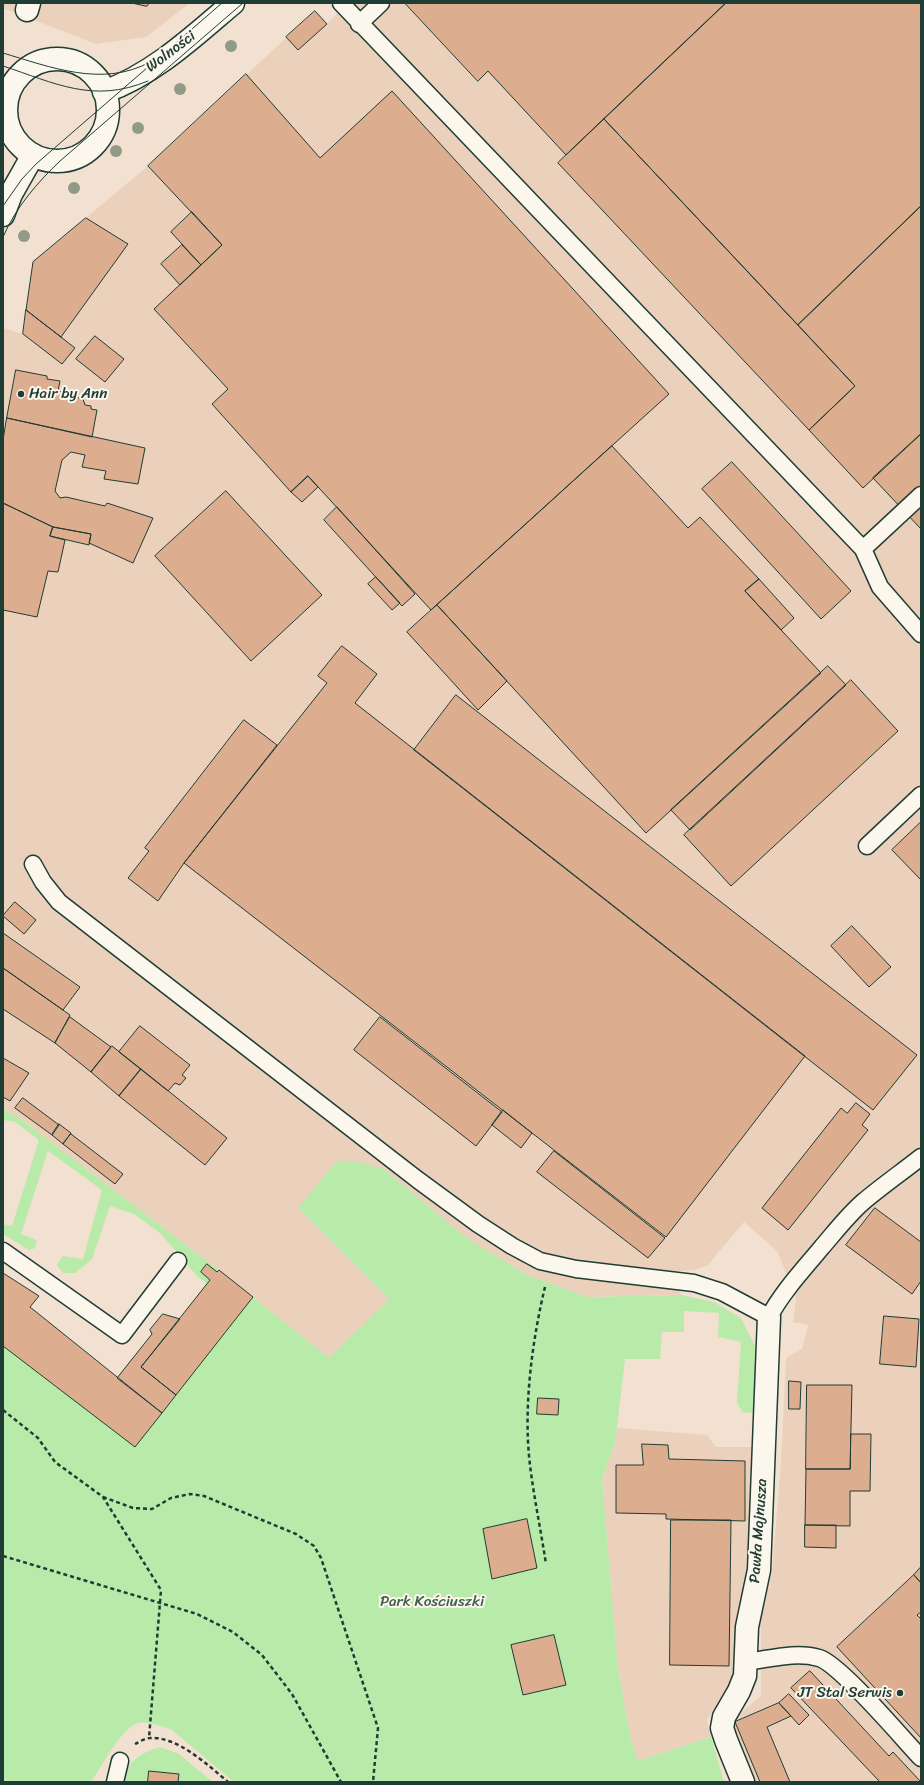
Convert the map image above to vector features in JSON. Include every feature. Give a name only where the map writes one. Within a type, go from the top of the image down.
[{"type":"street","name":"Wolności","points":[[104,92],[119,86],[162,62],[233,3]]},
{"type":"street","points":[[49,59],[63,59],[76,63],[88,70],[98,80],[104,92],[107,106],[107,120],[102,132],[95,143],[85,152],[73,158],[60,161],[33,155],[23,148],[9,128],[6,107],[9,91],[9,76],[36,63],[49,59]]},
{"type":"street","points":[[3,215],[11,194],[33,155]]},
{"type":"street","name":"Pawła Majnusza","points":[[743,1782],[722,1728],[724,1717],[742,1683],[746,1662],[747,1627],[759,1570],[769,1317]]},
{"type":"lane","points":[[341,3],[359,24],[863,549],[880,587],[921,634]]},
{"type":"lane","points":[[359,24],[381,3]]},
{"type":"lane","points":[[863,549],[921,495]]},
{"type":"lane","points":[[867,846],[921,795]]},
{"type":"lane","points":[[33,864],[43,882],[59,902],[418,1180],[478,1224],[512,1246],[540,1261],[576,1269],[694,1283],[722,1292],[769,1317],[787,1288],[843,1223],[873,1194],[921,1157]]},
{"type":"lane","points":[[3,1250],[122,1335],[178,1261]]},
{"type":"lane","points":[[746,1662],[799,1655],[820,1658],[841,1673],[921,1758]]},
{"type":"lane","points":[[115,1782],[120,1761]]},
{"type":"path","points":[[546,1564],[530,1464],[528,1424],[533,1353],[541,1304],[551,1263]]},
{"type":"path","points":[[3,1410],[38,1438],[55,1462],[102,1498],[162,1590],[149,1738]]},
{"type":"path","points":[[102,1498],[133,1508],[152,1509],[171,1498],[190,1494],[204,1496],[296,1534],[314,1546],[321,1558],[378,1728],[373,1782]]},
{"type":"path","points":[[3,1556],[197,1614],[233,1632],[262,1655],[292,1694],[341,1782]]},
{"type":"path","points":[[120,1761],[133,1745],[149,1738],[175,1742],[201,1760],[228,1782]]},
{"type":"shaded area","points":[[3,3],[190,3],[146,37],[96,44],[3,8]]},
{"type":"shaded area","points":[[347,3],[921,3],[921,1782],[756,1782],[730,1722],[761,1696],[761,1628],[759,1628],[772,1572],[781,1462],[786,1358],[802,1349],[808,1325],[793,1322],[796,1298],[777,1251],[744,1222],[708,1265],[696,1270],[677,1271],[681,1295],[588,1297],[527,1275],[468,1239],[382,1168],[298,1208],[389,1299],[329,1358],[219,1270],[18,1117],[3,1109],[3,328],[23,334],[33,262],[148,166],[315,11],[327,24]]},
{"type":"shaded area","points":[[617,1428],[707,1435],[716,1447],[753,1447],[752,1519],[736,1672],[707,1720],[711,1737],[638,1761],[630,1736],[618,1668],[602,1479],[615,1443]]},
{"type":"green space","points":[[3,1109],[18,1117],[219,1270],[217,1272],[207,1264],[201,1272],[210,1280],[208,1284],[198,1277],[160,1233],[134,1214],[110,1206],[92,1259],[75,1273],[63,1273],[57,1265],[63,1256],[83,1259],[102,1190],[48,1151],[21,1234],[37,1241],[35,1248],[29,1250],[3,1234],[3,1224],[12,1226],[39,1140],[15,1122],[3,1120]]},
{"type":"green space","name":"Park Kościuszki","points":[[337,1161],[354,1161],[382,1168],[468,1239],[527,1275],[588,1297],[681,1295],[714,1302],[741,1318],[755,1346],[754,1413],[742,1412],[737,1402],[741,1342],[718,1337],[719,1313],[684,1311],[684,1332],[662,1332],[660,1359],[625,1359],[615,1443],[602,1479],[618,1668],[630,1736],[638,1761],[711,1737],[724,1782],[234,1782],[172,1730],[147,1723],[139,1723],[133,1725],[120,1738],[93,1779],[89,1782],[3,1782],[3,1346],[135,1447],[253,1297],[329,1358],[389,1299],[298,1208]]},
{"type":"green space","points":[[160,1747],[179,1754],[213,1782],[178,1782],[179,1774],[150,1771],[148,1782],[125,1782],[126,1774],[136,1758]]},
{"type":"building","points":[[132,3],[149,3],[147,6]]},
{"type":"building","points":[[405,3],[726,3],[566,155],[488,71],[478,81]]},
{"type":"building","points":[[726,3],[921,3],[921,206],[798,325],[604,119]]},
{"type":"building","points":[[315,11],[327,24],[298,50],[286,37]]},
{"type":"building","points":[[246,74],[320,158],[392,91],[669,394],[431,610],[308,476],[291,492],[212,404],[228,389],[154,309],[222,245],[148,166]]},
{"type":"building","points":[[604,119],[855,386],[809,430],[558,163]]},
{"type":"building","points":[[921,206],[921,434],[863,488],[809,430],[855,386],[798,325]]},
{"type":"building","points":[[192,212],[222,245],[201,265],[171,232]]},
{"type":"building","points":[[86,218],[128,244],[61,337],[26,310],[33,262]]},
{"type":"building","points":[[182,245],[201,265],[180,285],[161,264]]},
{"type":"building","points":[[26,310],[75,348],[62,364],[23,334]]},
{"type":"building","points":[[95,336],[124,359],[105,382],[76,359]]},
{"type":"building","points":[[16,370],[47,376],[47,379],[60,381],[58,391],[72,394],[71,396],[83,399],[85,405],[91,406],[91,409],[97,410],[92,437],[7,418]]},
{"type":"building","points":[[7,418],[145,448],[138,484],[104,479],[106,471],[82,467],[85,455],[71,452],[62,460],[55,491],[60,498],[66,497],[105,506],[107,503],[153,518],[133,563],[89,543],[91,534],[53,527],[3,503],[3,440]]},
{"type":"building","points":[[921,434],[921,529],[873,478]]},
{"type":"building","points":[[612,446],[688,528],[700,517],[759,579],[745,591],[821,673],[646,833],[437,605]]},
{"type":"building","points":[[732,462],[851,591],[821,619],[702,489]]},
{"type":"building","points":[[308,476],[318,487],[302,502],[291,492]]},
{"type":"building","points":[[226,491],[322,595],[251,661],[155,556]]},
{"type":"building","points":[[3,503],[53,527],[50,536],[65,540],[58,572],[48,571],[37,617],[3,610]]},
{"type":"building","points":[[337,507],[415,594],[402,606],[324,520]]},
{"type":"building","points":[[53,527],[91,534],[89,545],[50,536]]},
{"type":"building","points":[[376,577],[400,603],[392,610],[368,584]]},
{"type":"building","points":[[759,579],[794,618],[781,630],[745,591]]},
{"type":"building","points":[[437,605],[507,681],[478,710],[407,632]]},
{"type":"building","points":[[342,646],[377,674],[355,703],[805,1056],[666,1237],[184,863],[327,683],[318,676]]},
{"type":"building","points":[[828,666],[846,685],[690,830],[671,810]]},
{"type":"building","points":[[851,680],[898,731],[731,886],[684,835]]},
{"type":"building","points":[[456,695],[917,1055],[873,1110],[414,750]]},
{"type":"building","points":[[244,720],[277,745],[184,863],[158,901],[128,878],[149,851],[145,848]]},
{"type":"building","points":[[921,822],[921,880],[892,850]]},
{"type":"building","points":[[15,902],[36,920],[24,934],[3,916]]},
{"type":"building","points":[[852,926],[891,967],[869,987],[831,946]]},
{"type":"building","points":[[3,933],[80,987],[63,1010],[3,968]]},
{"type":"building","points":[[3,968],[70,1015],[55,1043],[3,1009]]},
{"type":"building","points":[[70,1017],[111,1047],[91,1072],[55,1043]]},
{"type":"building","points":[[380,1017],[502,1112],[476,1146],[354,1050]]},
{"type":"building","points":[[140,1026],[190,1065],[182,1075],[186,1078],[180,1085],[175,1083],[168,1091],[119,1052]]},
{"type":"building","points":[[112,1046],[141,1069],[119,1096],[91,1072]]},
{"type":"building","points":[[3,1058],[29,1073],[10,1101],[3,1097]]},
{"type":"building","points":[[141,1069],[227,1138],[205,1165],[119,1096]]},
{"type":"building","points":[[23,1098],[59,1125],[52,1135],[15,1108]]},
{"type":"building","points":[[856,1103],[870,1114],[862,1125],[868,1130],[788,1230],[762,1208],[841,1108],[847,1113]]},
{"type":"building","points":[[503,1110],[532,1133],[521,1148],[492,1125]]},
{"type":"building","points":[[59,1124],[71,1133],[63,1144],[52,1135]]},
{"type":"building","points":[[71,1134],[123,1174],[115,1184],[63,1144]]},
{"type":"building","points":[[554,1151],[665,1238],[648,1258],[537,1172]]},
{"type":"building","points":[[875,1208],[921,1242],[921,1281],[912,1294],[846,1245]]},
{"type":"building","points":[[207,1264],[217,1272],[219,1270],[253,1297],[176,1395],[141,1367],[210,1280],[201,1272]]},
{"type":"building","points":[[3,1273],[39,1296],[30,1307],[162,1413],[135,1447],[3,1346]]},
{"type":"building","points":[[163,1314],[180,1319],[141,1367],[176,1395],[162,1413],[117,1378],[152,1334],[150,1330]]},
{"type":"building","points":[[884,1316],[919,1319],[916,1367],[880,1364]]},
{"type":"building","points":[[789,1381],[801,1382],[800,1409],[789,1409]]},
{"type":"building","points":[[807,1385],[852,1385],[850,1469],[806,1469]]},
{"type":"building","points":[[538,1398],[559,1399],[558,1415],[537,1414]]},
{"type":"building","points":[[851,1434],[871,1434],[870,1491],[850,1491],[850,1526],[805,1525],[806,1469],[850,1469]]},
{"type":"building","points":[[642,1444],[668,1445],[669,1459],[745,1461],[745,1521],[666,1519],[666,1514],[616,1513],[616,1465],[643,1465]]},
{"type":"building","points":[[527,1519],[537,1568],[492,1579],[483,1529]]},
{"type":"building","points":[[671,1520],[731,1520],[729,1666],[670,1665]]},
{"type":"building","points":[[805,1525],[836,1525],[836,1548],[805,1547]]},
{"type":"building","points":[[921,1567],[921,1583],[914,1575]]},
{"type":"building","name":"JT Stal Serwis","points":[[914,1575],[921,1583],[921,1612],[917,1615],[921,1619],[921,1738],[837,1647]]},
{"type":"building","points":[[554,1635],[566,1685],[523,1695],[511,1645]]},
{"type":"building","points":[[810,1671],[889,1756],[893,1752],[921,1782],[880,1782],[791,1688]]},
{"type":"building","points":[[789,1694],[809,1715],[799,1725],[779,1703]]},
{"type":"building","points":[[779,1703],[791,1716],[767,1727],[790,1782],[760,1782],[735,1722]]},
{"type":"building","points":[[149,1771],[179,1774],[178,1782],[148,1782]]},
{"type":"tram line","points":[[3,206],[22,179],[36,164],[222,3]]},
{"type":"tram line","points":[[3,237],[14,216],[28,196],[60,161],[243,3]]},
{"type":"tram line","points":[[3,53],[58,69],[95,74],[114,74],[132,70],[150,62]]},
{"type":"tram line","points":[[3,66],[57,84],[92,91],[109,91],[128,88],[148,81]]},
{"type":"place","name":"Hair by Ann","points":[[21,394]]},
{"type":"place","name":"JT Stal Serwis","points":[[900,1693]]}]
